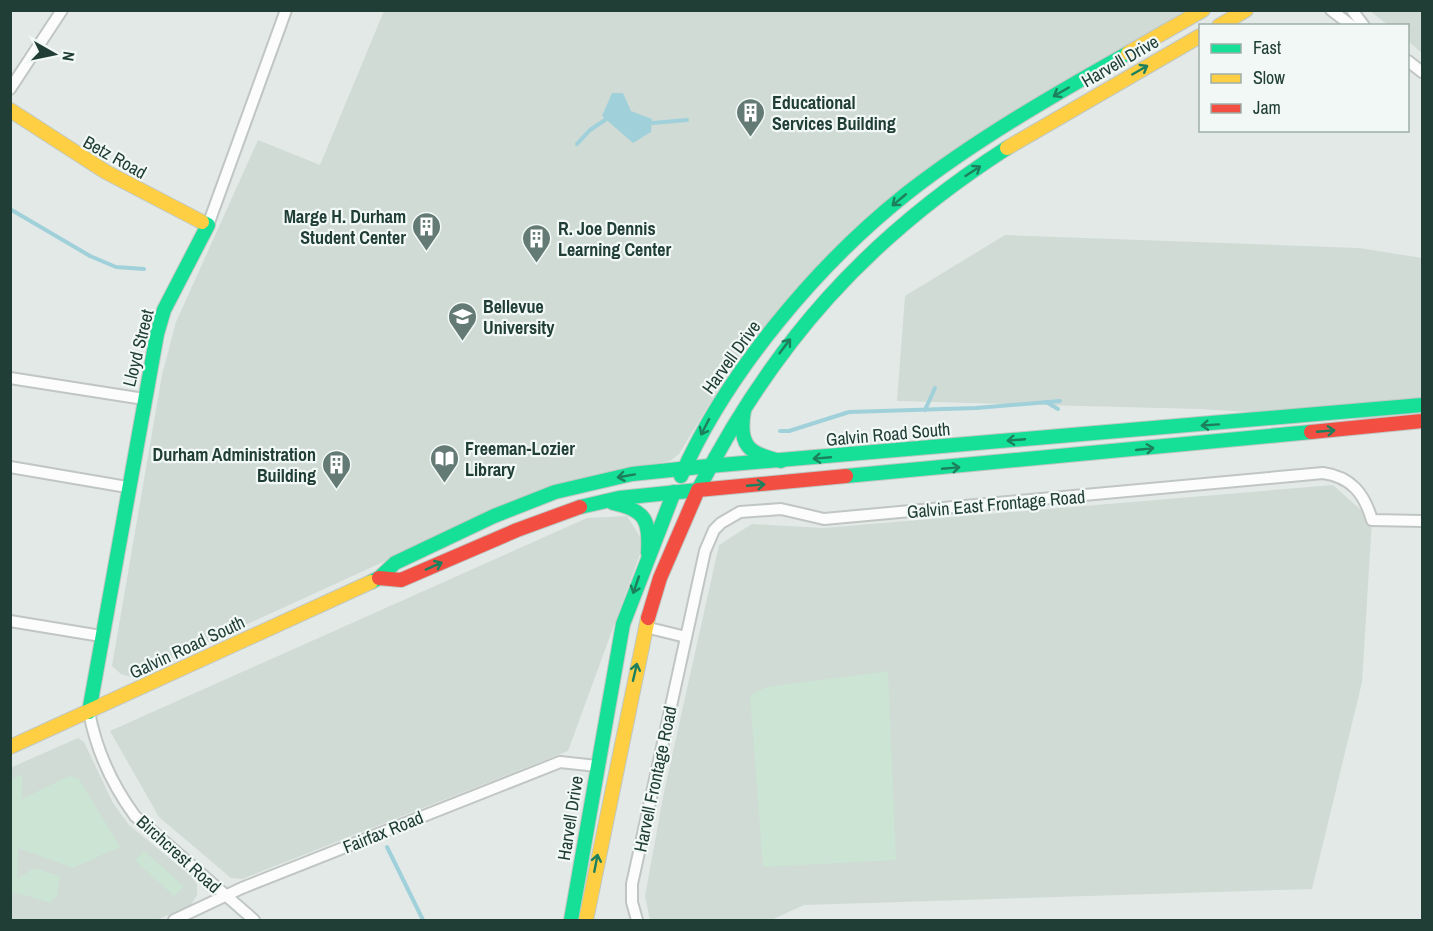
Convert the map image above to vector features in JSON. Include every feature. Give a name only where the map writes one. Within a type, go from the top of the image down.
[{"type":"main road","name":"Harvell Drive","points":[[571,921],[623,624],[648,553],[684,468],[711,416],[739,371],[839,254],[862,231],[905,195],[997,129],[1203,10]]},
{"type":"main road","points":[[1222,24],[1246,10]]},
{"type":"main road","name":"Harvell Drive","points":[[586,921],[645,627],[660,578],[698,490],[746,399],[814,311],[857,266],[905,223],[963,178],[1008,148],[1199,37]]},
{"type":"main road","name":"Betz Road","points":[[10,110],[77,157],[127,185],[208,225]]},
{"type":"main road","name":"Lloyd Street","points":[[89,712],[127,488],[157,334],[164,310],[208,225]]},
{"type":"main road","points":[[746,399],[741,423],[744,443],[753,454],[781,461]]},
{"type":"main road","name":"Galvin Road South","points":[[10,747],[379,578],[395,563],[533,500],[578,486],[624,476],[684,468],[1422,405]]},
{"type":"main road","name":"Galvin Road South","points":[[379,578],[401,580],[552,516],[603,501],[674,492],[1422,421]]},
{"type":"main road","points":[[603,501],[633,508],[640,512],[649,526],[648,553]]},
{"type":"street","points":[[10,89],[62,10]]},
{"type":"street","name":"Lloyd Street","points":[[208,225],[286,10]]},
{"type":"street","points":[[1331,10],[1349,24]]},
{"type":"street","points":[[1352,10],[1362,24]]},
{"type":"street","points":[[1409,62],[1422,72]]},
{"type":"street","points":[[10,378],[144,399]]},
{"type":"street","points":[[10,467],[127,488]]},
{"type":"street","name":"Galvin East Frontage Road","points":[[686,637],[705,551],[714,530],[730,517],[754,510],[781,509],[824,519],[1323,473],[1340,476],[1358,489],[1372,520],[1422,521]]},
{"type":"street","points":[[10,621],[101,636]]},
{"type":"street","points":[[645,627],[686,637]]},
{"type":"street","name":"Harvell Frontage Road","points":[[637,921],[632,902],[632,884],[686,637]]},
{"type":"street","name":"Birchcrest Road","points":[[89,712],[101,753],[122,796],[135,816],[254,921]]},
{"type":"street","name":"Fairfax Road","points":[[174,921],[224,896],[560,762],[597,766]]},
{"type":"shaded area","name":"Bellevue University","points":[[384,11],[1190,11],[994,125],[794,297],[736,360],[679,454],[670,461],[613,471],[394,557],[131,677],[121,674],[112,666],[162,375],[176,322],[258,140],[320,165]]},
{"type":"shaded area","points":[[1370,11],[1422,11],[1422,53],[1409,42],[1409,24],[1387,24]]},
{"type":"shaded area","points":[[1005,235],[1359,248],[1422,258],[1422,411],[1367,419],[1199,409],[897,401],[905,296]]},
{"type":"shaded area","points":[[1333,485],[1372,520],[1362,682],[1312,889],[804,905],[771,920],[650,920],[645,896],[664,792],[719,545],[752,524],[824,528]]},
{"type":"shaded area","points":[[627,516],[644,543],[568,751],[242,879],[231,878],[159,817],[110,731],[587,518]]},
{"type":"shaded area","points":[[78,738],[84,742],[113,803],[129,825],[191,876],[197,884],[197,895],[190,906],[156,920],[11,920],[10,768]]},
{"type":"green space","points":[[888,671],[896,860],[763,867],[750,696],[766,687]]},
{"type":"green space","points":[[22,774],[22,799],[69,776],[79,779],[120,847],[73,868],[18,848],[17,879],[34,868],[60,876],[57,896],[50,903],[15,892],[11,896],[11,780]]},
{"type":"green space","points":[[144,851],[184,886],[174,896],[135,861]]},
{"type":"water","points":[[612,93],[623,93],[631,111],[652,119],[651,132],[633,143],[602,116]]},
{"type":"waterway","points":[[577,144],[590,130],[605,120]]},
{"type":"waterway","points":[[653,123],[687,120]]},
{"type":"waterway","points":[[10,209],[90,256],[116,267],[144,269]]},
{"type":"waterway","points":[[925,410],[935,388]]},
{"type":"waterway","points":[[780,431],[789,431],[849,412],[976,408],[1060,401]]},
{"type":"waterway","points":[[1046,402],[1058,409]]},
{"type":"waterway","points":[[387,847],[423,920]]},
{"type":"traffic: fast","points":[[681,476],[700,437],[749,360],[777,323],[840,253],[906,194],[959,155],[1043,102],[1128,53]]},
{"type":"traffic: fast","points":[[580,507],[619,498],[698,490],[727,437],[759,387],[792,340],[828,297],[910,219],[957,182],[1007,148]]},
{"type":"traffic: fast","points":[[89,712],[157,334],[164,310],[208,225],[202,222]]},
{"type":"traffic: fast","points":[[709,466],[1422,405]]},
{"type":"traffic: fast","points":[[744,410],[743,432],[748,446],[760,455],[781,461]]},
{"type":"traffic: fast","points":[[846,476],[1311,432]]},
{"type":"traffic: fast","points":[[371,582],[379,578],[395,563],[494,516],[555,492],[632,474],[709,466]]},
{"type":"traffic: fast","points":[[571,920],[623,624],[674,492]]},
{"type":"traffic: fast","points":[[613,503],[633,509],[644,519],[648,533],[648,553]]},
{"type":"traffic: slow","points":[[1128,53],[1203,10]]},
{"type":"traffic: slow","points":[[1222,24],[1246,10]]},
{"type":"traffic: slow","points":[[1007,148],[1199,37]]},
{"type":"traffic: slow","points":[[10,110],[106,172],[202,222]]},
{"type":"traffic: slow","points":[[10,747],[371,582]]},
{"type":"traffic: slow","points":[[586,920],[648,618]]},
{"type":"traffic: jam","points":[[1311,432],[1422,421]]},
{"type":"traffic: jam","points":[[648,618],[660,578],[698,490],[846,476]]},
{"type":"traffic: jam","points":[[379,578],[401,580],[517,530],[580,507]]},
{"type":"place","name":"Educational Services Building","points":[[751,138]]},
{"type":"place","name":"Marge H. Durham Student Center","points":[[427,252]]},
{"type":"place","name":"R. Joe Dennis Learning Center","points":[[537,264]]},
{"type":"place","name":"Bellevue University","points":[[462,342]]},
{"type":"place","name":"Freeman-Lozier Library","points":[[444,484]]},
{"type":"place","name":"Durham Administration Building","points":[[337,490]]}]
